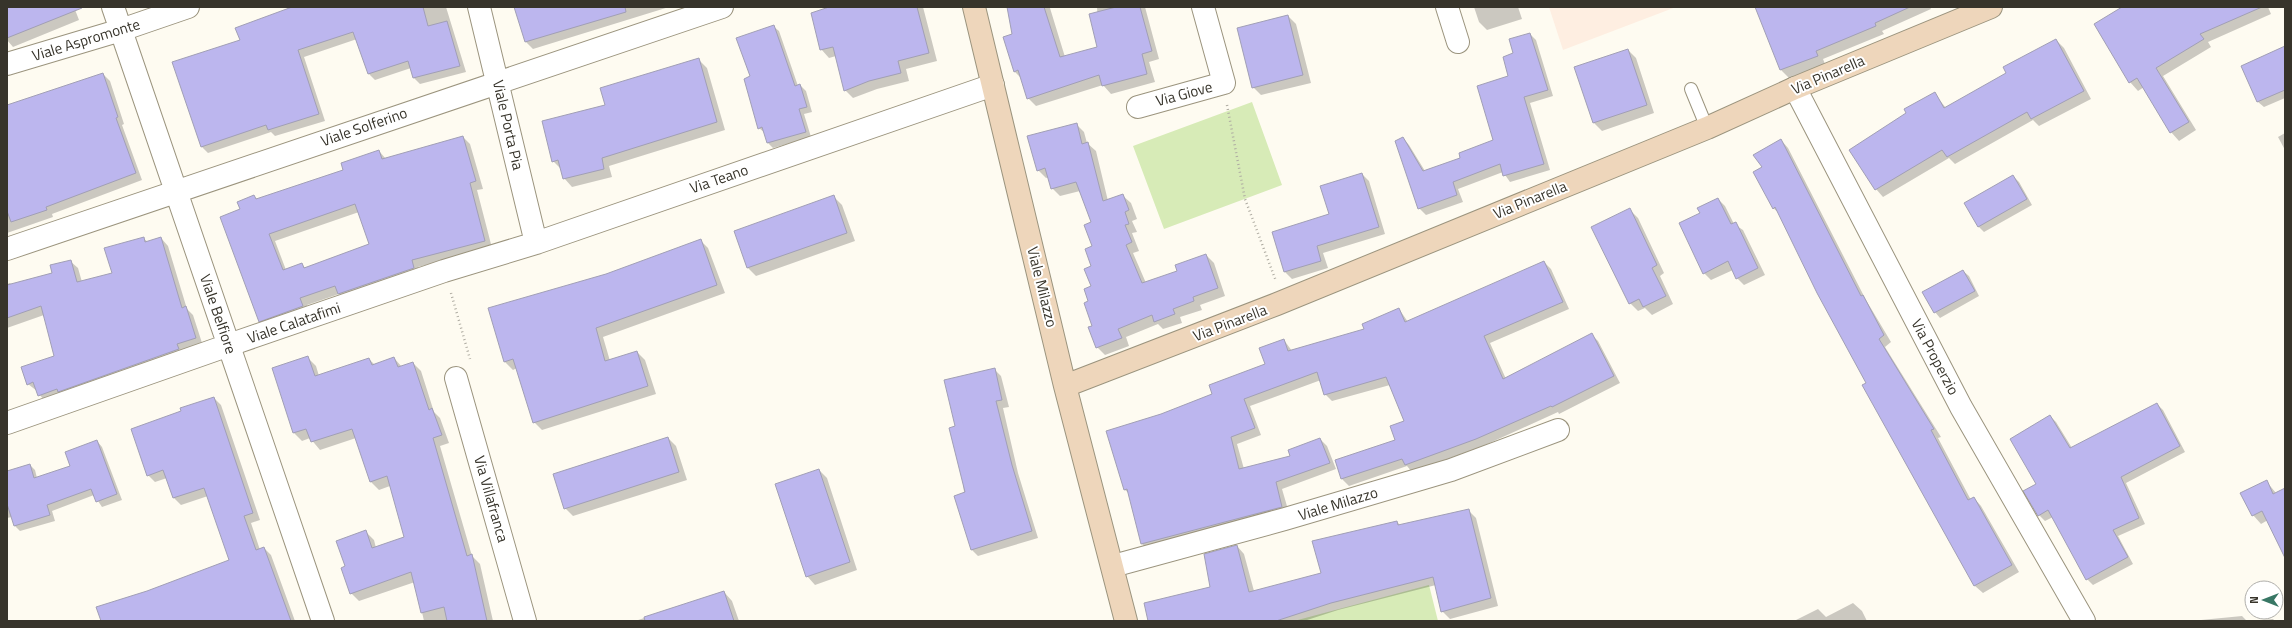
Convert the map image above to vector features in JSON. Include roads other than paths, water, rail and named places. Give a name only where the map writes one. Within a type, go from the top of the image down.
[{"type":"street","name":"Viale Belfiore","points":[[113,7],[323,621]]},
{"type":"street","name":"Viale Aspromonte","points":[[7,64],[121,30],[188,7]]},
{"type":"street","name":"Viale Porta Pia","points":[[479,7],[536,243]]},
{"type":"street","name":"Viale Solferino","points":[[7,248],[722,7]]},
{"type":"street","name":"Viale Milazzo","points":[[974,7],[1066,386],[1114,566],[1126,621]]},
{"type":"street","name":"Via Giove","points":[[1138,107],[1224,83],[1203,7]]},
{"type":"street","points":[[1447,7],[1458,42]]},
{"type":"street","name":"Via Pinarella","points":[[1066,386],[1278,304],[1706,128],[1795,88],[1987,8]]},
{"type":"street","name":"Via Teano","points":[[444,271],[536,243],[993,85]]},
{"type":"street","name":"Via Properzio","points":[[1795,88],[1961,408],[2084,621]]},
{"type":"street","name":"Viale Calatafimi","points":[[7,422],[444,271]]},
{"type":"street","name":"Via Villafranca","points":[[456,378],[525,621]]},
{"type":"street","name":"Viale Milazzo","points":[[1114,566],[1285,519],[1452,470],[1558,430]]},
{"type":"lane","points":[[1691,90],[1706,128]]}]
